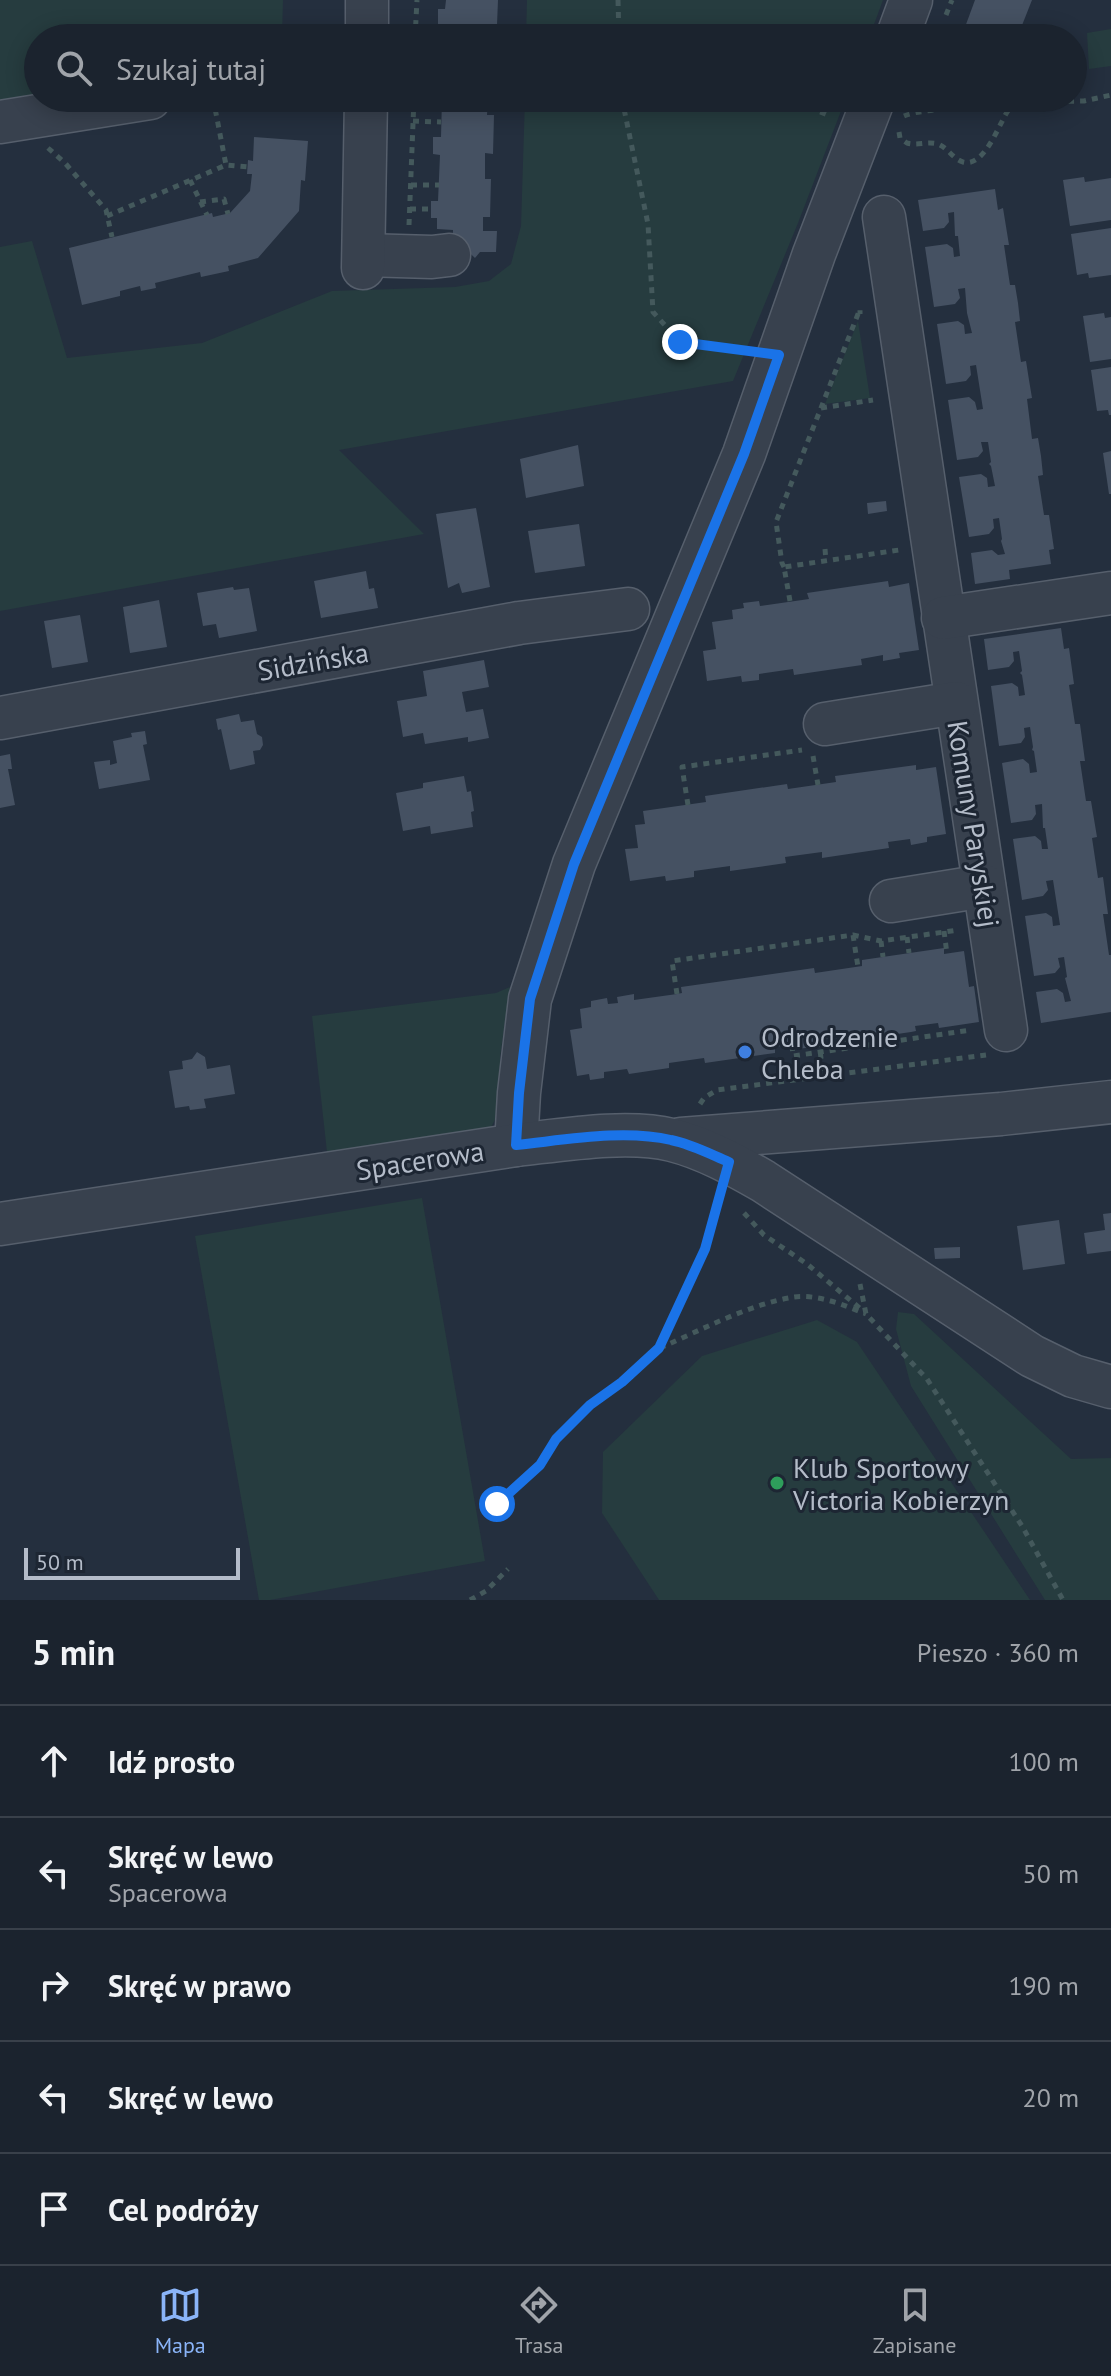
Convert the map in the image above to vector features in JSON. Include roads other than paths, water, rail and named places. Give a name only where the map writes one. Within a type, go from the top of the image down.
[{"type":"street","points":[[367,0],[367,24]]},
{"type":"street","points":[[902,24],[911,0]]},
{"type":"street","points":[[14,119],[59,112]]},
{"type":"street","points":[[366,112],[363,262],[449,255]]},
{"type":"street","points":[[516,1145],[530,999],[569,879],[744,454],[868,113]]},
{"type":"street","name":"Komuny Paryskiej","points":[[884,217],[984,886],[994,1035]]},
{"type":"street","points":[[943,618],[1111,593]]},
{"type":"street","name":"Sidzińska","points":[[0,718],[519,623],[628,609]]},
{"type":"street","points":[[825,724],[956,703]]},
{"type":"street","points":[[899,919],[984,886]]},
{"type":"street","points":[[672,1140],[1001,1114],[1111,1102]]},
{"type":"street","name":"Spacerowa","points":[[0,1224],[516,1145],[624,1137],[672,1140],[729,1162],[854,1239],[1032,1356],[1073,1376],[1111,1387]]},
{"type":"place","name":"Odrodzenie Chleba","points":[[745,1052]]},
{"type":"place","name":"Klub Sportowy Victoria Kobierzyn","points":[[777,1483]]}]
